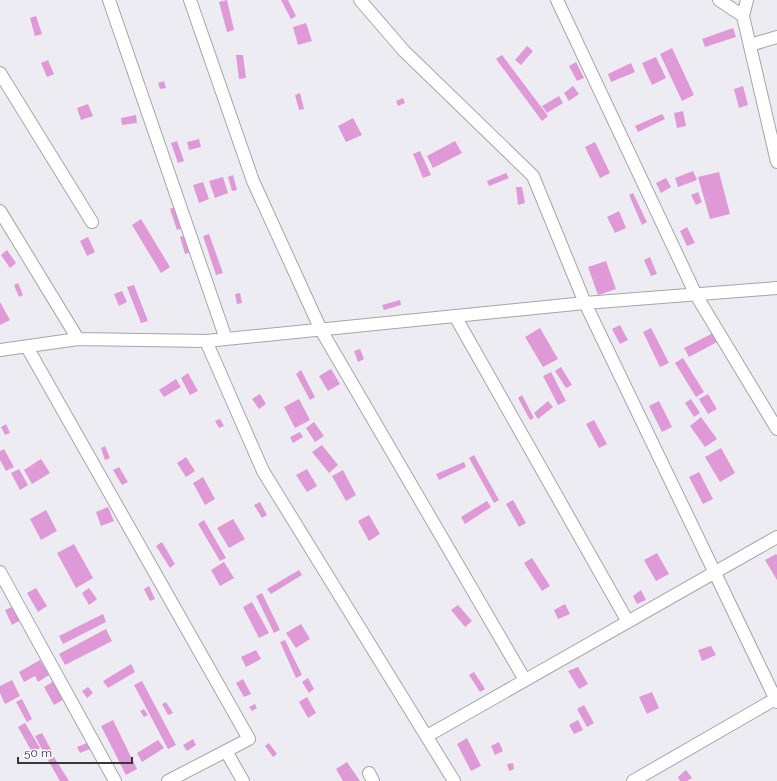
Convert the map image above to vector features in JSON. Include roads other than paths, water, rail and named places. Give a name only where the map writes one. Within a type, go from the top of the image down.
[{"type":"street","points":[[109,0],[226,339]]},
{"type":"street","points":[[190,0],[253,181],[321,330],[525,680]]},
{"type":"street","points":[[360,0],[404,51],[533,176],[586,303],[776,700],[633,781]]},
{"type":"street","points":[[557,0],[696,295],[777,429]]},
{"type":"street","points":[[719,0],[744,16]]},
{"type":"street","points":[[747,0],[744,16],[777,162]]},
{"type":"street","points":[[750,45],[777,37]]},
{"type":"street","points":[[0,73],[92,222]]},
{"type":"street","points":[[0,211],[78,340]]},
{"type":"street","points":[[0,350],[78,340],[206,341],[586,303],[777,288]]},
{"type":"street","points":[[455,316],[628,622]]},
{"type":"street","points":[[206,341],[263,471],[454,781]]},
{"type":"street","points":[[26,347],[249,739],[168,781]]},
{"type":"street","points":[[427,736],[777,537]]},
{"type":"street","points":[[0,572],[115,781]]},
{"type":"street","points":[[226,751],[243,781]]}]
